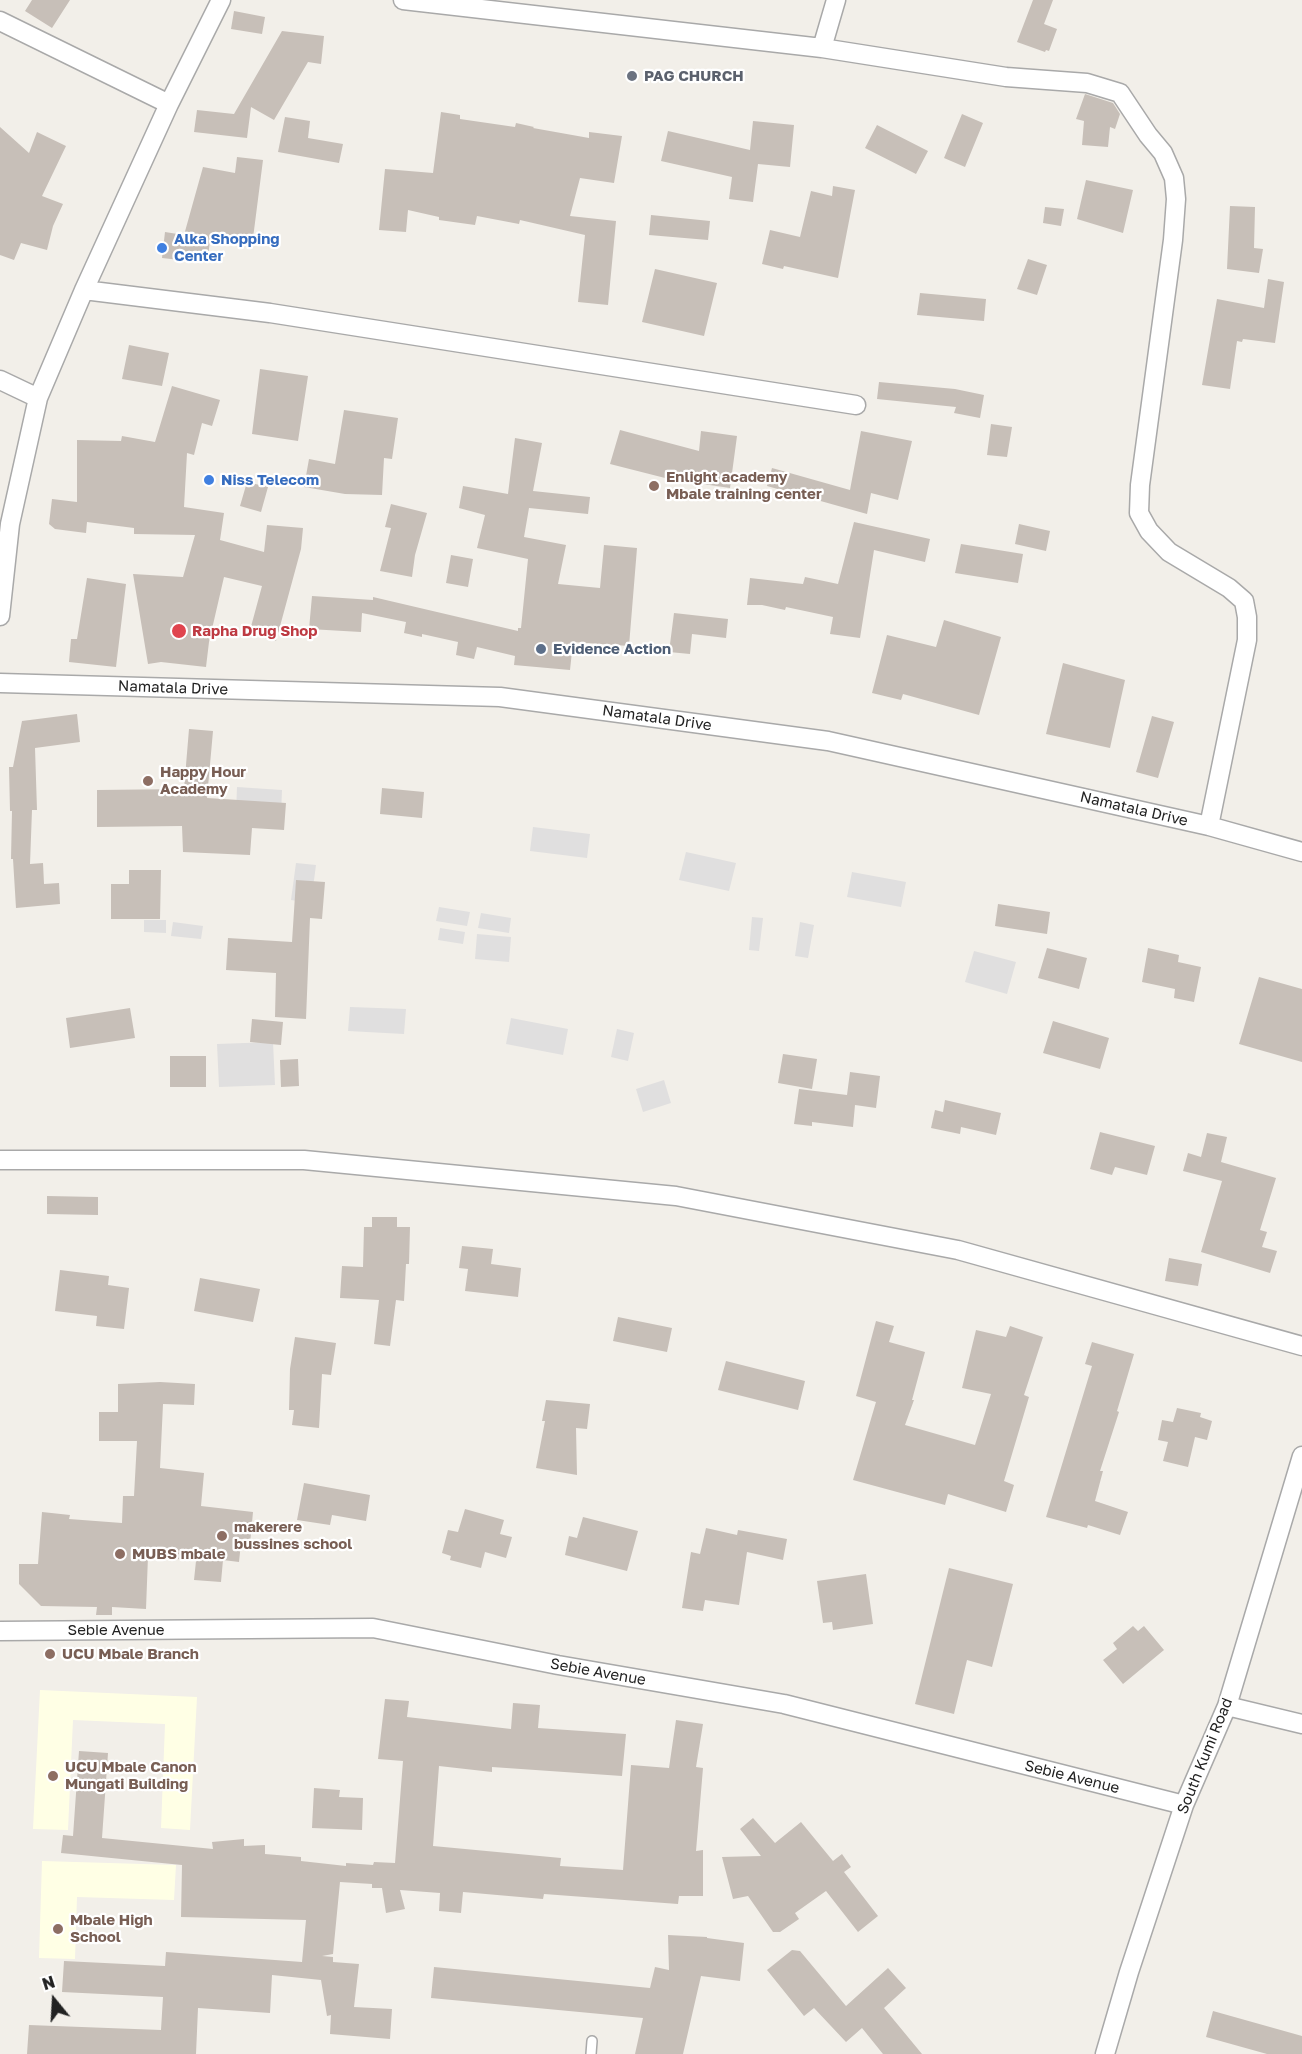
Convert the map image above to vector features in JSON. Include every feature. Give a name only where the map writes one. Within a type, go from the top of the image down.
[{"type":"street","points":[[0,616],[10,524],[38,398],[84,290],[169,104],[221,0]]},
{"type":"street","points":[[403,0],[822,48],[1006,77],[1087,83],[1120,93],[1163,153],[1174,178],[1176,199],[1173,240],[1140,485],[1139,513],[1149,531],[1169,552],[1229,588],[1244,601],[1247,617],[1247,639],[1209,826]]},
{"type":"street","points":[[822,48],[836,0]]},
{"type":"street","points":[[0,21],[169,104]]},
{"type":"street","points":[[84,290],[270,313],[856,405]]},
{"type":"street","points":[[0,380],[38,398]]},
{"type":"street","name":"Namatala Drive","points":[[0,683],[500,697],[828,741],[1209,826],[1302,852]]},
{"type":"street","points":[[0,1160],[304,1160],[676,1196],[958,1250],[1302,1346]]},
{"type":"street","name":"South Kumi Road","points":[[1105,2054],[1129,1972],[1184,1805],[1227,1706],[1302,1456]]},
{"type":"street","name":"Sebie Avenue","points":[[0,1631],[373,1628],[558,1665],[784,1704],[1184,1805]]},
{"type":"street","points":[[1227,1706],[1302,1724]]},
{"type":"lane","points":[[591,2054],[592,2041]]},
{"type":"shaded area","points":[[237,787],[282,790],[281,815],[236,813]]},
{"type":"shaded area","points":[[533,827],[590,834],[587,858],[530,851]]},
{"type":"shaded area","points":[[686,852],[736,863],[729,891],[679,880]]},
{"type":"shaded area","points":[[296,863],[316,865],[311,903],[291,900]]},
{"type":"shaded area","points":[[852,872],[906,882],[901,907],[847,897]]},
{"type":"shaded area","points":[[439,907],[470,912],[467,926],[436,921]]},
{"type":"shaded area","points":[[481,913],[511,918],[509,933],[478,928]]},
{"type":"shaded area","points":[[752,917],[763,918],[759,951],[749,950]]},
{"type":"shaded area","points":[[144,920],[166,920],[166,933],[144,932]]},
{"type":"shaded area","points":[[173,922],[203,926],[201,939],[171,936]]},
{"type":"shaded area","points":[[800,922],[814,925],[808,958],[795,956]]},
{"type":"shaded area","points":[[440,928],[465,932],[463,944],[438,940]]},
{"type":"shaded area","points":[[477,934],[511,937],[509,962],[475,959]]},
{"type":"shaded area","points":[[974,951],[1016,962],[1007,994],[965,982]]},
{"type":"shaded area","points":[[350,1007],[406,1009],[404,1034],[348,1031]]},
{"type":"shaded area","points":[[511,1018],[568,1029],[563,1055],[506,1044]]},
{"type":"shaded area","points":[[617,1029],[634,1033],[628,1061],[611,1057]]},
{"type":"shaded area","points":[[273,1042],[275,1085],[219,1087],[217,1044]]},
{"type":"shaded area","points":[[664,1080],[671,1103],[643,1112],[636,1089]]},
{"type":"shaded area","name":"UCU Mbale Canon Mungati Building","points":[[40,1690],[197,1697],[190,1830],[161,1828],[165,1724],[73,1720],[68,1830],[33,1829]]},
{"type":"shaded area","name":"Mbale High School","points":[[42,1861],[176,1865],[174,1900],[77,1897],[75,1959],[39,1958]]},
{"type":"building","points":[[32,0],[70,0],[52,28],[25,11]]},
{"type":"building","points":[[1033,0],[1053,0],[1044,24],[1057,29],[1049,51],[1045,52],[1017,42]]},
{"type":"building","points":[[234,11],[265,17],[262,34],[231,29]]},
{"type":"building","points":[[282,31],[324,36],[321,64],[308,62],[274,120],[251,107],[247,138],[194,132],[197,110],[234,114]]},
{"type":"building","points":[[1085,94],[1113,103],[1120,114],[1115,129],[1110,127],[1108,147],[1082,145],[1084,121],[1076,119]]},
{"type":"building","points":[[441,112],[460,115],[460,119],[515,127],[516,123],[589,138],[589,132],[622,136],[614,183],[580,178],[570,216],[616,221],[608,305],[578,302],[585,235],[520,220],[519,224],[477,216],[475,225],[439,220],[439,217],[408,210],[406,232],[379,230],[385,169],[433,173]]},
{"type":"building","points":[[962,114],[983,123],[965,167],[944,158]]},
{"type":"building","points":[[285,117],[310,121],[308,138],[343,144],[339,163],[278,152]]},
{"type":"building","points":[[753,121],[794,125],[790,167],[758,164],[753,202],[729,199],[732,177],[661,161],[668,131],[750,150]]},
{"type":"building","points":[[877,125],[928,151],[916,174],[865,148]]},
{"type":"building","points":[[0,127],[29,153],[37,132],[66,146],[42,196],[63,204],[53,226],[47,250],[21,243],[14,260],[0,255]]},
{"type":"building","points":[[237,157],[263,160],[252,246],[210,241],[207,263],[162,258],[165,232],[184,235],[203,167],[235,173]]},
{"type":"building","points":[[1086,180],[1133,190],[1123,233],[1077,219]]},
{"type":"building","points":[[833,186],[855,190],[838,278],[784,266],[783,269],[762,264],[770,230],[800,237],[811,191],[832,196]]},
{"type":"building","points":[[1230,206],[1255,207],[1254,248],[1263,249],[1259,273],[1227,269]]},
{"type":"building","points":[[1045,207],[1064,209],[1061,226],[1043,223]]},
{"type":"building","points":[[651,215],[710,221],[708,240],[649,235]]},
{"type":"building","points":[[1028,259],[1047,265],[1037,295],[1017,289]]},
{"type":"building","points":[[655,269],[717,283],[704,336],[642,322]]},
{"type":"building","points":[[1268,279],[1284,282],[1275,343],[1243,339],[1242,342],[1237,341],[1230,389],[1202,385],[1217,299],[1264,308]]},
{"type":"building","points":[[920,293],[986,299],[984,321],[917,315]]},
{"type":"building","points":[[129,345],[169,353],[162,386],[122,379]]},
{"type":"building","points":[[260,369],[308,376],[298,441],[252,434]]},
{"type":"building","points":[[879,382],[955,389],[984,395],[980,418],[954,413],[956,407],[877,399]]},
{"type":"building","points":[[172,386],[220,400],[212,426],[202,423],[194,455],[187,453],[184,507],[224,513],[220,540],[264,552],[267,525],[303,528],[301,549],[276,641],[249,634],[262,586],[224,577],[209,642],[206,667],[161,662],[148,664],[133,574],[183,577],[195,535],[134,534],[134,528],[87,522],[86,533],[55,529],[49,524],[52,499],[77,502],[77,440],[121,441],[122,436],[155,442]]},
{"type":"building","points":[[344,410],[398,418],[392,459],[384,458],[382,495],[345,494],[304,487],[309,459],[335,464]]},
{"type":"building","points":[[991,424],[1012,427],[1007,457],[987,455]]},
{"type":"building","points":[[620,430],[699,451],[701,431],[737,436],[730,488],[669,479],[610,464]]},
{"type":"building","points":[[861,431],[912,441],[898,500],[871,493],[867,514],[767,486],[772,468],[850,490]]},
{"type":"building","points":[[515,438],[542,443],[533,491],[590,497],[588,514],[529,508],[524,537],[566,545],[558,584],[600,588],[604,545],[637,548],[629,646],[573,642],[570,670],[514,665],[515,656],[477,647],[474,659],[456,655],[458,642],[422,634],[422,637],[404,633],[406,622],[362,613],[361,632],[309,629],[312,596],[373,600],[373,597],[518,631],[518,628],[521,628],[528,559],[477,548],[485,515],[459,508],[463,486],[508,494]]},
{"type":"building","points":[[247,482],[268,487],[261,512],[240,506]]},
{"type":"building","points":[[391,504],[427,513],[415,555],[412,577],[380,571],[391,528],[385,527]]},
{"type":"building","points":[[854,522],[930,539],[925,562],[874,550],[860,638],[830,634],[833,617],[786,607],[785,610],[762,605],[747,605],[750,578],[803,584],[805,577],[838,584]]},
{"type":"building","points":[[1019,524],[1050,531],[1046,551],[1015,544]]},
{"type":"building","points":[[961,544],[1023,554],[1018,583],[955,573]]},
{"type":"building","points":[[451,555],[473,559],[468,587],[446,583]]},
{"type":"building","points":[[87,578],[126,584],[116,667],[69,662],[71,639],[77,639]]},
{"type":"building","points":[[674,613],[728,619],[726,638],[692,634],[690,654],[669,652]]},
{"type":"building","points":[[944,620],[1001,637],[979,715],[903,694],[901,700],[872,693],[887,635],[936,647]]},
{"type":"building","points":[[1063,663],[1125,680],[1110,748],[1046,734]]},
{"type":"building","points":[[77,714],[80,742],[35,748],[37,810],[32,810],[30,864],[43,863],[44,884],[59,883],[60,904],[16,908],[13,859],[11,859],[12,811],[10,811],[9,767],[13,767],[22,721]]},
{"type":"building","points":[[1152,716],[1174,722],[1158,778],[1136,772]]},
{"type":"building","points":[[189,729],[213,731],[207,798],[286,803],[284,830],[252,828],[250,855],[183,852],[182,826],[97,827],[97,790],[184,789]]},
{"type":"building","points":[[382,788],[424,792],[422,818],[380,814]]},
{"type":"building","points":[[129,870],[161,870],[160,919],[111,919],[111,884],[129,884]]},
{"type":"building","points":[[296,880],[325,882],[322,919],[310,918],[306,1019],[275,1017],[276,973],[226,970],[228,938],[292,942]]},
{"type":"building","points":[[998,904],[1050,912],[1047,934],[995,926]]},
{"type":"building","points":[[1047,948],[1087,958],[1079,989],[1038,978]]},
{"type":"building","points":[[1148,948],[1179,955],[1178,962],[1201,967],[1194,1002],[1174,998],[1175,989],[1142,982]]},
{"type":"building","points":[[1259,977],[1302,989],[1302,1062],[1239,1044]]},
{"type":"building","points":[[130,1008],[135,1038],[70,1048],[66,1018]]},
{"type":"building","points":[[252,1019],[283,1022],[281,1045],[250,1042]]},
{"type":"building","points":[[1053,1021],[1109,1038],[1100,1069],[1043,1053]]},
{"type":"building","points":[[783,1054],[817,1059],[812,1089],[778,1083]]},
{"type":"building","points":[[170,1056],[206,1056],[206,1087],[170,1087]]},
{"type":"building","points":[[298,1059],[299,1086],[281,1087],[280,1060]]},
{"type":"building","points":[[850,1072],[880,1076],[876,1108],[855,1105],[853,1127],[812,1122],[812,1126],[794,1124],[799,1089],[847,1095]]},
{"type":"building","points":[[945,1100],[1001,1113],[996,1135],[961,1127],[960,1134],[931,1128],[935,1110],[943,1112]]},
{"type":"building","points":[[1100,1132],[1155,1146],[1147,1175],[1115,1167],[1112,1175],[1090,1169]]},
{"type":"building","points":[[1207,1133],[1227,1137],[1221,1162],[1276,1178],[1260,1230],[1267,1232],[1262,1247],[1277,1251],[1270,1273],[1201,1252],[1222,1181],[1183,1171],[1188,1153],[1201,1157]]},
{"type":"building","points":[[47,1196],[98,1197],[98,1215],[47,1214]]},
{"type":"building","points":[[372,1217],[397,1217],[397,1227],[410,1227],[409,1264],[406,1264],[404,1301],[396,1300],[390,1346],[374,1344],[379,1300],[340,1298],[342,1266],[363,1267],[364,1227],[372,1227]]},
{"type":"building","points":[[462,1246],[493,1249],[491,1264],[521,1268],[518,1297],[465,1291],[468,1269],[459,1268]]},
{"type":"building","points":[[1169,1258],[1202,1264],[1198,1286],[1165,1281]]},
{"type":"building","points":[[60,1270],[109,1276],[108,1285],[129,1288],[124,1329],[96,1326],[97,1316],[55,1311]]},
{"type":"building","points":[[200,1278],[260,1289],[253,1322],[194,1311]]},
{"type":"building","points":[[618,1317],[672,1328],[667,1352],[613,1341]]},
{"type":"building","points":[[876,1321],[894,1326],[889,1342],[925,1352],[912,1400],[914,1400],[905,1425],[975,1445],[991,1394],[962,1388],[976,1330],[1006,1337],[1010,1326],[1043,1337],[1024,1395],[1029,1397],[1004,1481],[1014,1485],[1006,1512],[948,1494],[945,1505],[853,1480],[876,1402],[856,1396]]},
{"type":"building","points":[[295,1337],[336,1343],[331,1375],[322,1374],[319,1428],[292,1425],[294,1410],[289,1410],[290,1369]]},
{"type":"building","points":[[1092,1342],[1134,1354],[1100,1471],[1103,1471],[1095,1501],[1128,1512],[1120,1535],[1088,1525],[1087,1528],[1046,1517],[1092,1366],[1085,1364]]},
{"type":"building","points":[[726,1361],[805,1381],[798,1410],[718,1390]]},
{"type":"building","points":[[160,1382],[195,1384],[194,1405],[163,1404],[160,1468],[204,1473],[201,1506],[253,1512],[250,1544],[241,1543],[239,1562],[223,1560],[221,1582],[194,1580],[196,1561],[148,1556],[146,1609],[112,1607],[112,1615],[96,1615],[97,1607],[41,1606],[19,1584],[19,1564],[38,1564],[42,1512],[70,1515],[69,1519],[122,1523],[123,1496],[134,1496],[137,1441],[99,1441],[99,1412],[118,1412],[118,1384]]},
{"type":"building","points":[[546,1400],[590,1404],[587,1429],[576,1428],[577,1475],[536,1468],[545,1421],[542,1421]]},
{"type":"building","points":[[1177,1408],[1201,1413],[1200,1417],[1212,1421],[1207,1440],[1195,1437],[1188,1467],[1163,1461],[1168,1442],[1158,1440],[1162,1420],[1173,1422]]},
{"type":"building","points":[[304,1483],[370,1495],[366,1521],[332,1515],[330,1525],[297,1520]]},
{"type":"building","points":[[465,1509],[504,1520],[500,1534],[512,1537],[506,1558],[485,1552],[481,1568],[450,1560],[451,1556],[442,1553],[448,1530],[458,1532]]},
{"type":"building","points":[[583,1517],[638,1531],[627,1571],[565,1555],[569,1536],[577,1538]]},
{"type":"building","points":[[706,1528],[737,1535],[738,1530],[787,1539],[783,1560],[747,1552],[739,1605],[705,1600],[703,1611],[682,1608],[691,1552],[700,1554]]},
{"type":"building","points":[[949,1568],[1013,1584],[992,1667],[967,1660],[954,1714],[915,1704]]},
{"type":"building","points":[[866,1574],[873,1624],[833,1630],[832,1622],[823,1623],[817,1581]]},
{"type":"building","points":[[1133,1626],[1138,1631],[1144,1626],[1164,1650],[1123,1684],[1103,1660],[1117,1649],[1113,1643]]},
{"type":"building","points":[[385,1699],[409,1701],[407,1717],[511,1729],[513,1703],[540,1705],[538,1728],[626,1734],[622,1776],[492,1767],[492,1772],[439,1766],[433,1846],[561,1858],[560,1866],[623,1870],[631,1765],[669,1768],[676,1720],[703,1724],[696,1767],[703,1768],[696,1851],[703,1850],[703,1896],[679,1896],[678,1904],[544,1894],[543,1899],[463,1892],[461,1913],[439,1911],[440,1893],[400,1890],[405,1909],[386,1913],[382,1888],[372,1888],[372,1884],[340,1882],[333,1954],[322,1956],[333,1957],[333,1962],[359,1964],[354,2007],[392,2009],[390,2039],[330,2034],[331,2015],[327,2016],[321,1980],[272,1975],[270,2013],[198,2008],[196,2054],[27,2054],[29,2025],[161,2030],[163,1997],[62,1992],[64,1961],[165,1966],[166,1952],[302,1962],[306,1920],[181,1917],[182,1865],[61,1853],[63,1835],[73,1836],[79,1751],[108,1753],[102,1838],[213,1849],[212,1842],[244,1839],[244,1846],[265,1845],[265,1854],[301,1857],[301,1861],[346,1866],[346,1863],[373,1865],[374,1862],[395,1863],[403,1761],[378,1759]]},
{"type":"building","points":[[314,1788],[340,1790],[339,1797],[363,1798],[362,1830],[312,1828]]},
{"type":"building","points":[[753,1818],[775,1843],[801,1822],[833,1861],[842,1854],[851,1867],[844,1872],[878,1916],[858,1932],[826,1891],[795,1913],[799,1919],[780,1932],[773,1932],[748,1896],[733,1899],[722,1857],[761,1856],[740,1829]]},
{"type":"building","points":[[668,1935],[707,1937],[744,1943],[740,1981],[701,1976],[683,2054],[635,2054],[643,2018],[431,1998],[434,1967],[650,1988],[655,1967],[669,1970]]},
{"type":"building","points":[[792,1950],[800,1951],[846,2006],[888,1968],[906,1988],[884,2008],[922,2054],[883,2054],[862,2028],[846,2042],[814,2008],[804,2016],[767,1970]]},
{"type":"building","points":[[1213,2011],[1302,2036],[1302,2054],[1267,2054],[1206,2037]]},
{"type":"place","name":"PAG CHURCH","points":[[632,76]]},
{"type":"place","name":"Alka Shopping Center","points":[[162,248]]},
{"type":"place","name":"Niss Telecom","points":[[209,480]]},
{"type":"place","name":"Enlight academy Mbale training center","points":[[654,486]]},
{"type":"place","name":"Rapha Drug Shop","points":[[179,631]]},
{"type":"place","name":"Evidence Action","points":[[541,649]]},
{"type":"place","name":"Happy Hour Academy","points":[[148,781]]},
{"type":"place","name":"makerere bussines school","points":[[222,1536]]},
{"type":"place","name":"MUBS mbale","points":[[120,1554]]},
{"type":"place","name":"UCU Mbale Branch","points":[[50,1654]]},
{"type":"place","name":"UCU Mbale Canon Mungati Building","points":[[53,1776]]},
{"type":"place","name":"Mbale High School","points":[[58,1929]]}]
